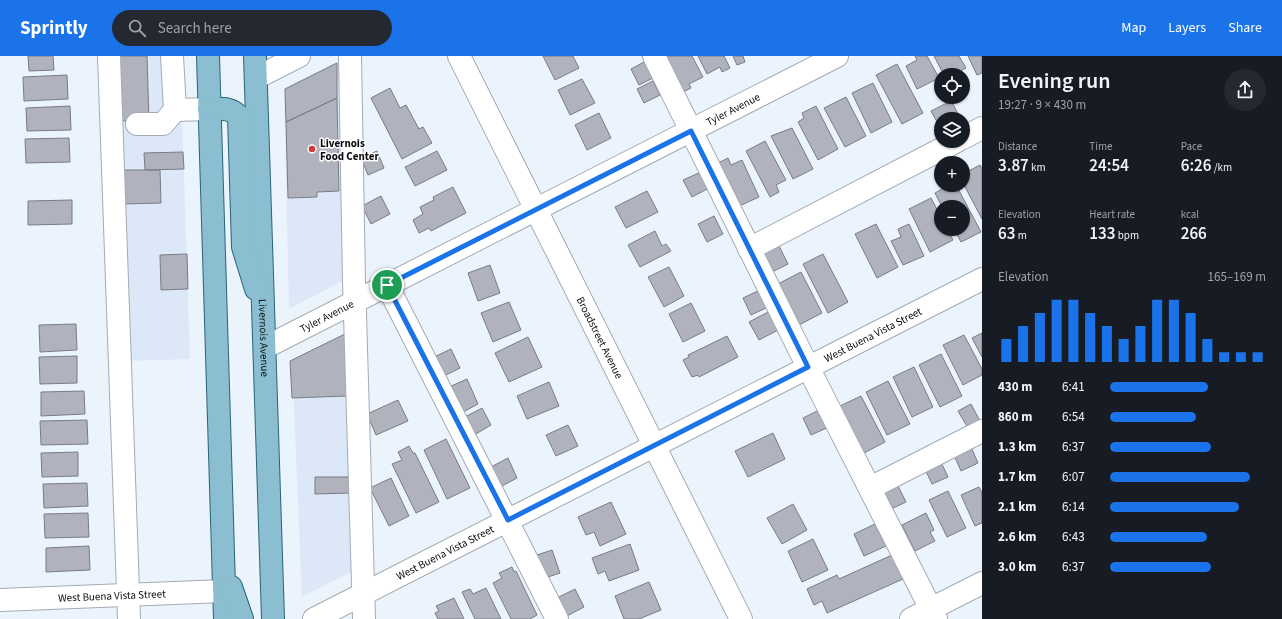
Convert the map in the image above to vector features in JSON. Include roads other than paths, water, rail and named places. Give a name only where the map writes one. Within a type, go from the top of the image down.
[{"type":"main road","points":[[208,56],[225,619]]},
{"type":"main road","name":"Livernois Avenue","points":[[255,56],[266,347],[273,619]]},
{"type":"main road","points":[[209,109],[230,110],[235,112],[238,117],[243,247],[265,319]]},
{"type":"main road","points":[[223,565],[242,619]]},
{"type":"street","points":[[109,56],[129,619]]},
{"type":"street","points":[[137,124],[163,124],[175,110],[172,56]]},
{"type":"street","points":[[256,78],[299,56]]},
{"type":"street","points":[[350,56],[364,619]]},
{"type":"street","name":"Broadstreet Avenue","points":[[459,56],[537,209],[741,619]]},
{"type":"street","points":[[654,56],[808,367],[934,614]]},
{"type":"street","name":"Tyler Avenue","points":[[266,347],[837,56]]},
{"type":"street","points":[[175,110],[209,109]]},
{"type":"street","points":[[970,134],[982,128]]},
{"type":"street","points":[[749,249],[944,148]]},
{"type":"street","name":"West Buena Vista Street","points":[[314,619],[982,279]]},
{"type":"street","points":[[387,285],[508,520],[557,619]]},
{"type":"street","points":[[870,488],[982,431]]},
{"type":"street","points":[[911,619],[934,614],[982,583]]},
{"type":"street","name":"West Buena Vista Street","points":[[0,600],[224,591]]},
{"type":"street","points":[[0,600],[1,619]]},
{"type":"place","name":"Livernois Food Center","points":[[312,149]]}]
